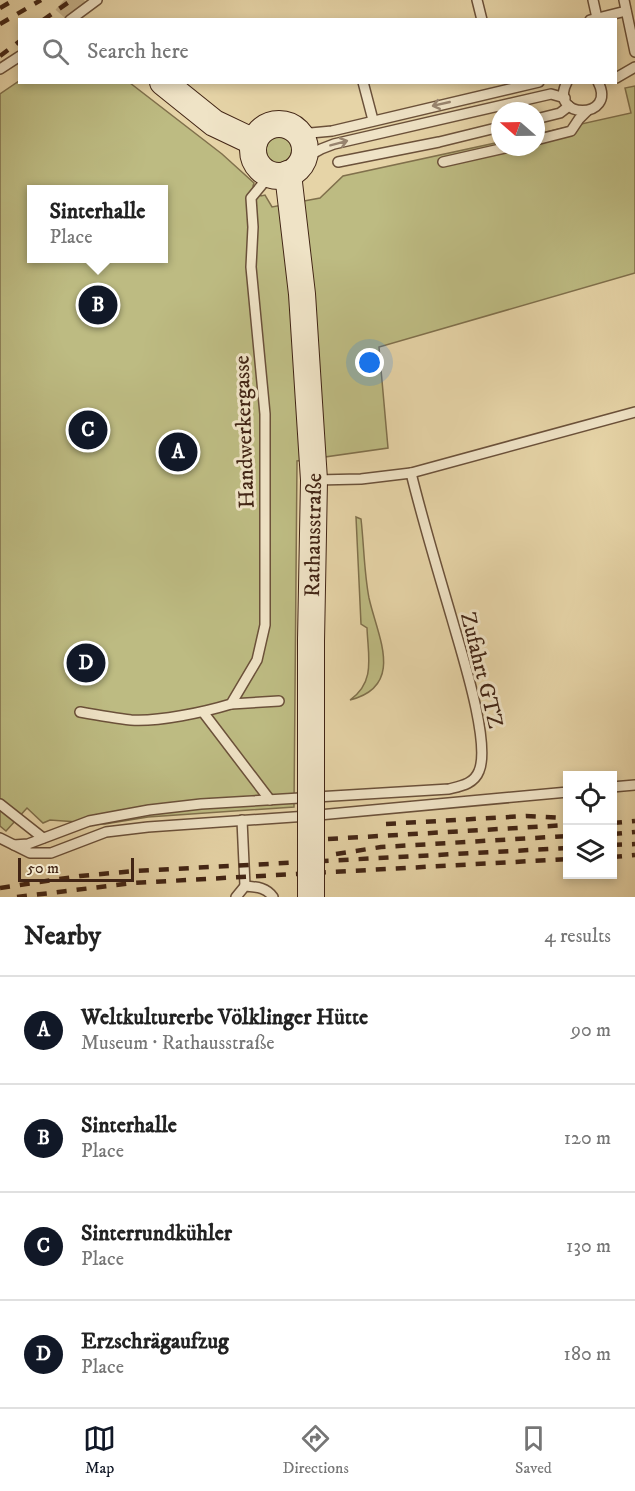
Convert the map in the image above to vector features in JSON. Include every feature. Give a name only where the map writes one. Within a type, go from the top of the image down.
[{"type":"main road","points":[[165,84],[214,123],[254,142]]},
{"type":"main road","points":[[274,124],[291,126],[300,134],[305,146],[287,169],[261,170],[252,152],[254,142],[260,132],[274,124]]},
{"type":"main road","name":"Rathausstraße","points":[[287,169],[302,294],[314,480],[311,641],[311,897]]},
{"type":"lane","points":[[73,18],[97,0]]},
{"type":"lane","points":[[477,0],[482,18]]},
{"type":"lane","points":[[593,0],[594,18]]},
{"type":"lane","points":[[624,0],[635,52]]},
{"type":"lane","points":[[598,18],[626,11]]},
{"type":"lane","points":[[0,69],[18,57]]},
{"type":"lane","points":[[617,77],[635,67]]},
{"type":"lane","points":[[364,84],[373,120]]},
{"type":"lane","points":[[300,134],[332,131],[530,84]]},
{"type":"lane","points":[[566,84],[564,93],[567,102]]},
{"type":"lane","points":[[545,138],[571,131],[587,111],[598,104],[602,84]]},
{"type":"lane","points":[[287,169],[321,149],[345,141],[551,94],[581,112],[587,111]]},
{"type":"lane","points":[[545,117],[560,113],[567,102]]},
{"type":"lane","points":[[338,162],[491,129]]},
{"type":"lane","points":[[443,162],[491,151]]},
{"type":"lane","name":"Handwerkergasse","points":[[231,704],[257,660],[265,625],[265,414],[251,267],[253,227],[251,198],[287,169]]},
{"type":"lane","points":[[314,480],[411,474],[635,412]]},
{"type":"lane","name":"Zufahrt GTZ","points":[[270,800],[449,789],[466,784],[479,772],[482,754],[475,703],[411,474]]},
{"type":"lane","points":[[80,712],[133,720],[186,715],[231,704],[279,701]]},
{"type":"lane","points":[[202,711],[270,800]]},
{"type":"lane","points":[[617,787],[635,785]]},
{"type":"lane","points":[[0,838],[30,853],[51,853],[106,832],[148,826],[563,792]]},
{"type":"lane","points":[[14,845],[44,838],[89,821],[139,812],[201,804],[270,800]]},
{"type":"lane","points":[[0,804],[44,838]]},
{"type":"lane","points":[[236,897],[245,886],[242,820]]},
{"type":"lane","points":[[245,886],[260,887],[273,897]]},
{"type":"shaded area","points":[[18,82],[18,84],[131,84],[222,154],[254,183],[253,186],[261,196],[265,195],[272,207],[320,198],[343,176],[491,144],[491,156],[545,156],[545,132],[631,113],[625,88],[635,86],[635,273],[379,347],[388,448],[297,461],[294,807],[148,817],[105,824],[50,820],[43,823],[27,808],[6,831],[0,826],[0,94]]},
{"type":"shaded area","points":[[278,135],[288,139],[292,149],[288,159],[278,163],[268,159],[264,149],[268,139]]},
{"type":"shaded area","points":[[356,517],[361,519],[367,588],[384,658],[383,671],[378,683],[367,693],[350,700],[364,685],[369,668],[367,628],[361,624]]},
{"type":"tunnel","points":[[64,0],[85,18]]},
{"type":"railway","points":[[0,8],[14,0]]},
{"type":"railway","points":[[0,24],[41,0]]},
{"type":"railway","points":[[46,18],[72,0]]},
{"type":"railway","points":[[0,56],[18,42]]},
{"type":"railway","points":[[386,824],[526,816],[563,818]]},
{"type":"railway","points":[[617,823],[635,821]]},
{"type":"railway","points":[[328,839],[563,825]]},
{"type":"railway","points":[[617,834],[635,832]]},
{"type":"railway","points":[[336,854],[381,847],[563,836]]},
{"type":"railway","points":[[617,845],[635,844]]},
{"type":"railway","points":[[0,888],[80,876],[135,871],[563,848]]},
{"type":"railway","points":[[617,857],[635,855]]},
{"type":"railway","points":[[17,897],[133,883],[563,859]]},
{"type":"place","name":"Sinterhalle","points":[[98,305]]},
{"type":"place","name":"Sinterrundkühler","points":[[88,430]]},
{"type":"place","name":"Weltkulturerbe Völklinger Hütte","points":[[178,452]]},
{"type":"place","name":"Erzschrägaufzug","points":[[86,663]]}]
